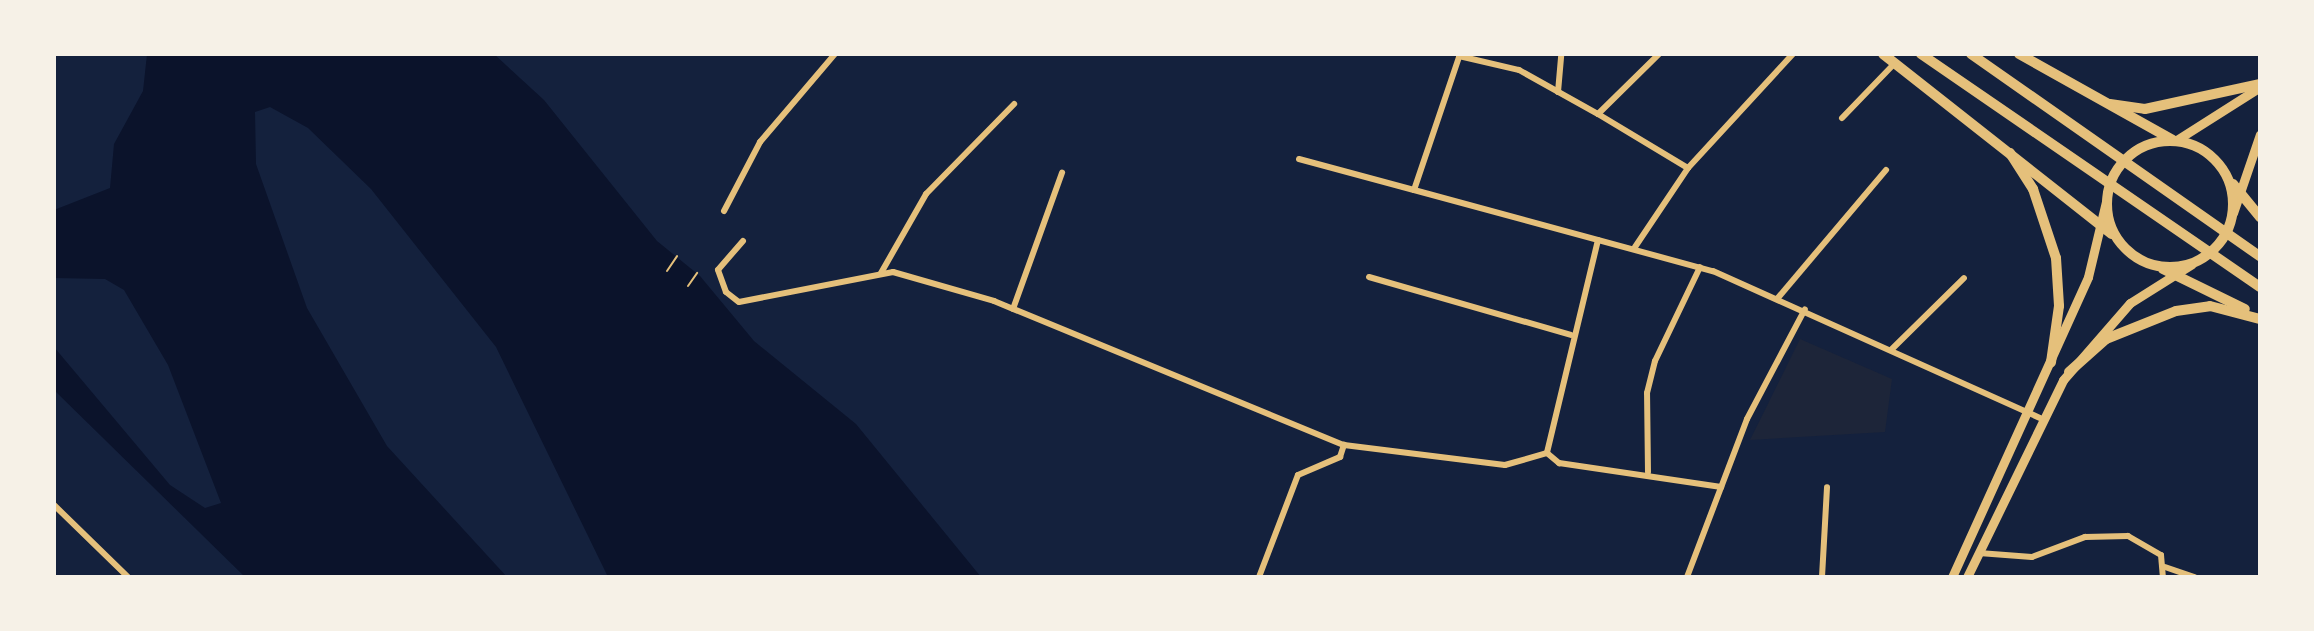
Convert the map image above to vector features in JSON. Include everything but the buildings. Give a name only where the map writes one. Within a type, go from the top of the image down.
[{"type":"highway","points":[[1883,54],[1992,134],[2103,225],[2124,247],[2150,264],[2260,318]]},
{"type":"highway","points":[[1921,54],[2260,287]]},
{"type":"highway","points":[[1971,54],[2260,256]]},
{"type":"highway","points":[[2019,54],[2092,99],[2175,141],[2206,152],[2260,217]]},
{"type":"highway","points":[[2092,99],[2145,109],[2260,85]]},
{"type":"highway","points":[[1992,134],[2021,168],[2050,235],[2059,306],[2051,362]]},
{"type":"highway","points":[[2124,247],[2110,224],[2107,197],[2117,171],[2136,151],[2175,141]]},
{"type":"highway","points":[[2150,264],[2192,264],[2219,244],[2233,213],[2225,172]]},
{"type":"highway","points":[[2069,372],[2106,339],[2176,311],[2210,306],[2260,318]]},
{"type":"main road","points":[[2175,141],[2260,85]]},
{"type":"main road","points":[[2233,213],[2237,190],[2260,134]]},
{"type":"main road","points":[[1952,577],[2051,362],[2103,225],[2107,197]]},
{"type":"main road","points":[[1967,577],[2040,418],[2069,372],[2130,303],[2172,273],[2192,264]]},
{"type":"street","points":[[724,211],[760,142],[835,54]]},
{"type":"street","points":[[1558,92],[1561,54]]},
{"type":"street","points":[[1598,114],[1659,54]]},
{"type":"street","points":[[1635,247],[1688,168],[1793,54]]},
{"type":"street","points":[[1414,190],[1460,55],[1519,70],[1688,168]]},
{"type":"street","points":[[1842,118],[1895,62]]},
{"type":"street","points":[[881,273],[926,194],[1014,104]]},
{"type":"street","points":[[1299,159],[1598,240],[1635,247],[1700,267],[1805,309],[2040,418]]},
{"type":"street","points":[[1777,299],[1886,170]]},
{"type":"street","points":[[1013,309],[1062,173]]},
{"type":"street","points":[[1547,453],[1571,335],[1598,240]]},
{"type":"street","points":[[743,241],[718,270],[726,292],[739,302],[881,273],[952,286],[1344,445],[1505,465],[1547,453]]},
{"type":"street","points":[[1648,472],[1650,382],[1700,267]]},
{"type":"street","points":[[1369,277],[1571,335]]},
{"type":"street","points":[[1892,349],[1964,278]]},
{"type":"street","points":[[1687,577],[1721,487],[1805,309]]},
{"type":"street","points":[[1259,577],[1298,475],[1328,465],[1344,445]]},
{"type":"street","points":[[1547,453],[1559,463],[1648,472],[1721,487]]},
{"type":"street","points":[[1822,577],[1827,487]]},
{"type":"street","points":[[54,505],[128,577]]},
{"type":"street","points":[[1979,553],[2032,557],[2085,537],[2128,536],[2150,543],[2165,567],[2194,577]]},
{"type":"street","points":[[2163,577],[2165,567]]},
{"type":"path","points":[[667,271],[677,256]]},
{"type":"path","points":[[688,286],[697,273]]},
{"type":"shaded area","points":[[147,54],[494,54],[544,100],[657,241],[700,276],[754,341],[856,424],[981,577],[608,577],[496,347],[371,189],[308,128],[270,107],[255,112],[256,164],[307,308],[387,446],[507,577],[245,577],[54,390],[54,347],[170,485],[205,508],[221,503],[168,365],[124,290],[105,279],[54,278],[54,210],[110,188],[114,144],[143,91]]},
{"type":"shaded area","points":[[1800,339],[1892,379],[1885,432],[1750,440]]}]
